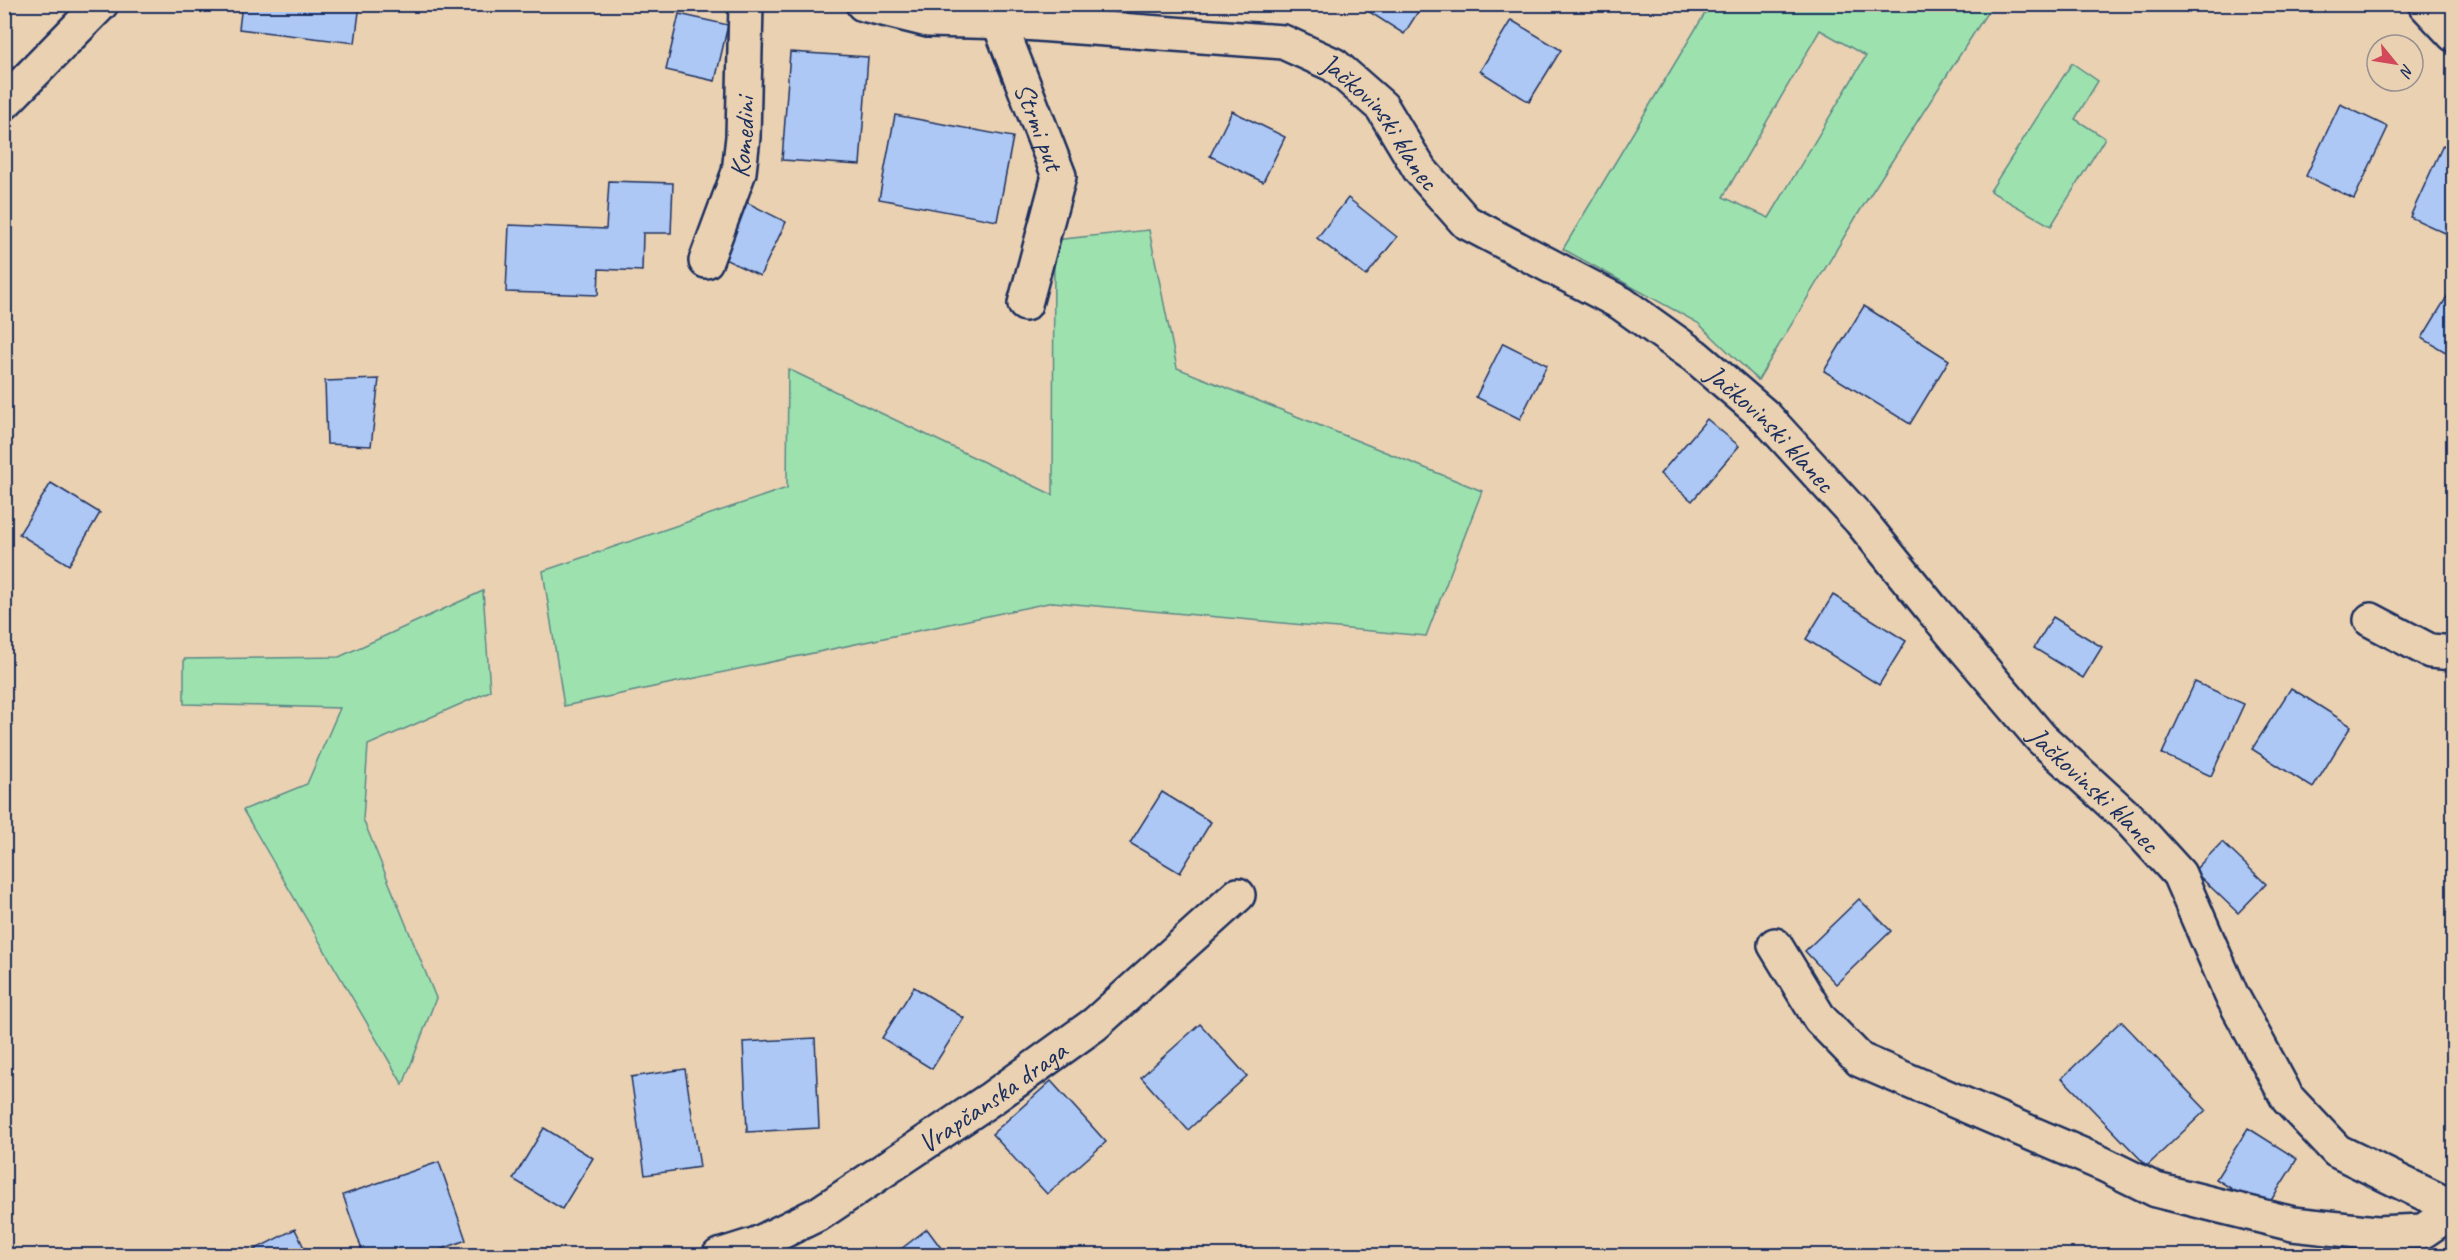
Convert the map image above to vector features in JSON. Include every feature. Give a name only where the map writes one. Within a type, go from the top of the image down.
[{"type":"street","points":[[4,103],[101,4]]},
{"type":"street","name":"Komedini","points":[[706,261],[739,172],[743,138],[746,4]]},
{"type":"street","name":"Jačkovinski klanec","points":[[863,4],[928,20],[999,22],[1283,42],[1334,65],[1382,107],[1420,170],[1466,222],[1621,303],[1695,356],[1765,416],[1860,520],[2041,738],[2128,818],[2179,874],[2231,994],[2288,1099],[2337,1151],[2454,1209]]},
{"type":"street","points":[[2425,4],[2454,35]]},
{"type":"street","name":"Strmi put","points":[[999,22],[1059,176],[1025,304]]},
{"type":"street","points":[[2371,620],[2430,651],[2454,653]]},
{"type":"street","name":"Vrapčanska draga","points":[[719,1256],[758,1244],[820,1213],[992,1098],[1095,1024],[1238,895]]},
{"type":"street","points":[[1775,945],[1820,1019],[1860,1060],[2103,1164],[2156,1191],[2293,1224],[2376,1233],[2423,1231],[2454,1209]]},
{"type":"green space","points":[[1710,5],[1992,5],[1856,217],[1758,380],[1698,323],[1563,249]],"holes":[[[1820,30],[1866,56],[1769,218],[1723,197]]]},
{"type":"green space","points":[[2072,63],[2098,81],[2075,119],[2105,138],[2051,226],[1990,191]]},
{"type":"green space","points":[[1149,230],[1177,368],[1482,491],[1426,636],[1053,602],[564,706],[543,571],[787,488],[788,369],[1053,495],[1054,240]]},
{"type":"green space","points":[[483,591],[490,691],[368,745],[363,819],[436,998],[403,1085],[243,810],[307,784],[340,708],[184,704],[184,659],[339,657]]},
{"type":"building","points":[[242,4],[360,4],[355,43],[239,29]]},
{"type":"building","points":[[1357,4],[1423,4],[1404,34]]},
{"type":"building","points":[[679,14],[728,25],[715,81],[666,70]]},
{"type":"building","points":[[1511,20],[1561,50],[1529,102],[1480,71]]},
{"type":"building","points":[[790,52],[868,57],[860,165],[782,160]]},
{"type":"building","points":[[2340,104],[2388,127],[2354,199],[2306,176]]},
{"type":"building","points":[[1232,111],[1285,137],[1263,182],[1210,156]]},
{"type":"building","points":[[895,115],[1013,137],[997,221],[879,199]]},
{"type":"building","points":[[2443,145],[2454,150],[2454,237],[2410,217]]},
{"type":"building","points":[[609,181],[673,183],[671,233],[643,233],[642,271],[599,269],[598,295],[506,292],[509,225],[606,229]]},
{"type":"building","points":[[1348,198],[1397,237],[1366,276],[1317,238]]},
{"type":"building","points":[[744,201],[786,222],[760,276],[718,256]]},
{"type":"building","points":[[2454,285],[2454,357],[2422,338]]},
{"type":"building","points":[[1864,306],[1949,360],[1910,424],[1824,371]]},
{"type":"building","points":[[1503,343],[1547,365],[1520,419],[1476,397]]},
{"type":"building","points":[[379,379],[371,446],[327,444],[325,381]]},
{"type":"building","points":[[1707,419],[1739,446],[1692,501],[1660,474]]},
{"type":"building","points":[[51,483],[100,513],[69,565],[19,534]]},
{"type":"building","points":[[1833,595],[1906,641],[1879,685],[1806,639]]},
{"type":"building","points":[[2053,617],[2102,647],[2083,678],[2034,648]]},
{"type":"building","points":[[2195,682],[2244,704],[2211,776],[2162,754]]},
{"type":"building","points":[[2291,688],[2351,726],[2313,788],[2252,749]]},
{"type":"building","points":[[1162,792],[1211,822],[1180,873],[1130,843]]},
{"type":"building","points":[[2222,842],[2266,884],[2238,913],[2194,871]]},
{"type":"building","points":[[1859,899],[1891,931],[1836,984],[1805,951]]},
{"type":"building","points":[[914,987],[964,1018],[932,1069],[882,1038]]},
{"type":"building","points":[[2121,1021],[2206,1110],[2147,1166],[2062,1078]]},
{"type":"building","points":[[1200,1024],[1247,1076],[1188,1130],[1141,1077]]},
{"type":"building","points":[[815,1038],[819,1128],[747,1132],[743,1042]]},
{"type":"building","points":[[685,1069],[700,1167],[645,1175],[631,1077]]},
{"type":"building","points":[[1051,1081],[1106,1142],[1047,1194],[992,1134]]},
{"type":"building","points":[[544,1128],[593,1158],[562,1209],[513,1179]]},
{"type":"building","points":[[2248,1128],[2297,1159],[2265,1210],[2216,1179]]},
{"type":"building","points":[[439,1162],[466,1240],[424,1256],[364,1256],[343,1195]]},
{"type":"building","points":[[295,1229],[308,1256],[244,1256],[244,1255]]},
{"type":"building","points":[[927,1229],[947,1256],[892,1256]]}]
